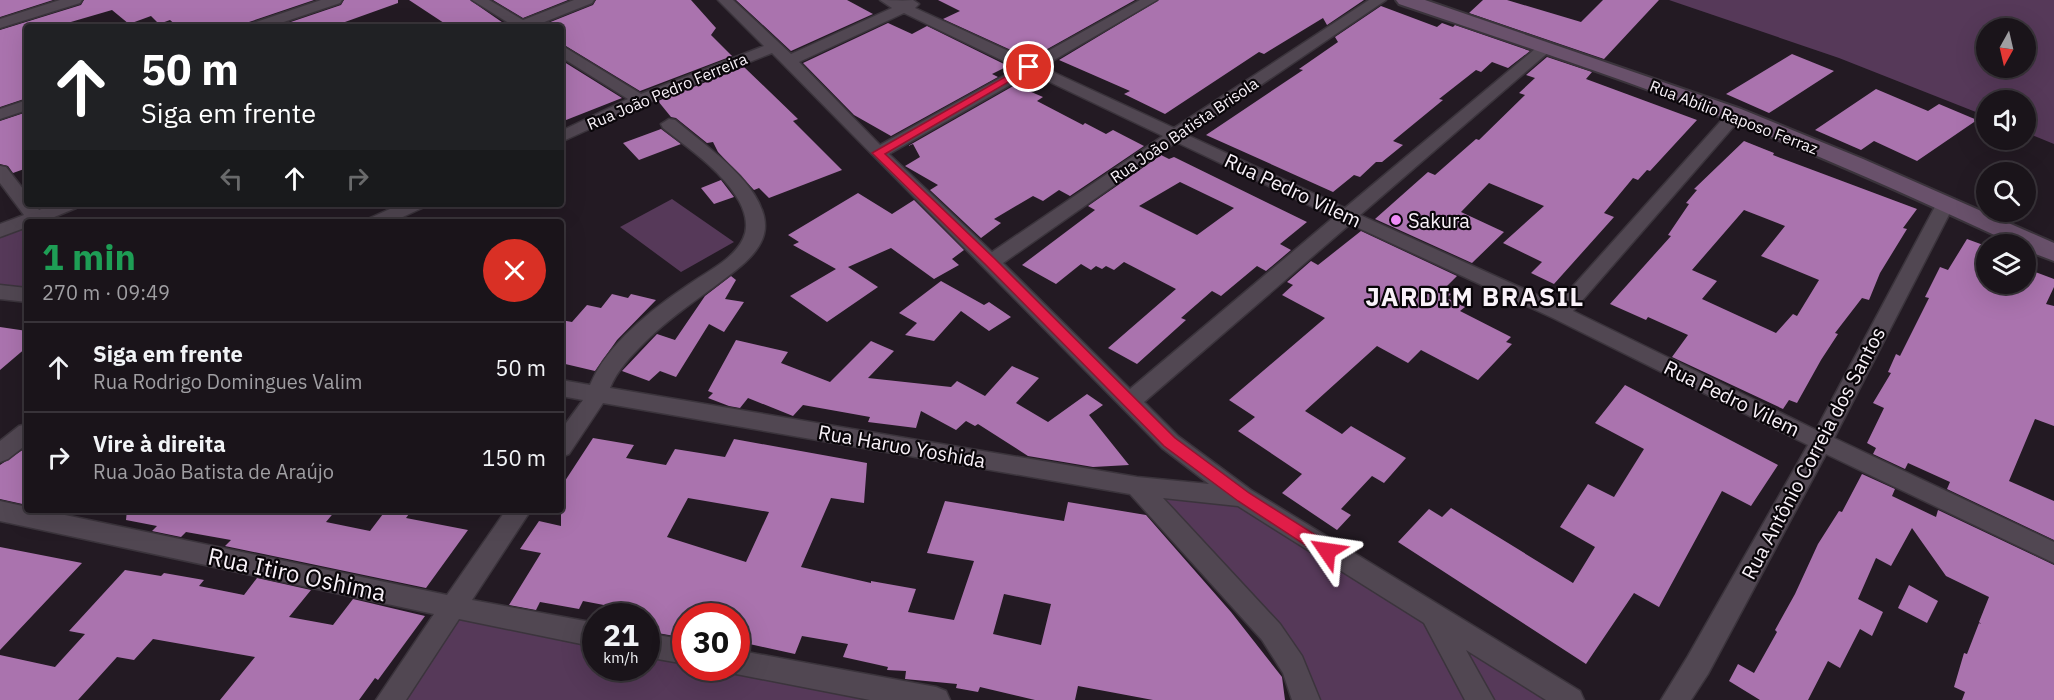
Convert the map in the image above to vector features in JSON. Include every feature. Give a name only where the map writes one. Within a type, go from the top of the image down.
[{"type":"street","points":[[0,24],[75,0]]},
{"type":"street","points":[[264,24],[335,0]]},
{"type":"street","points":[[479,0],[519,24]]},
{"type":"street","points":[[527,24],[587,0]]},
{"type":"street","points":[[725,0],[789,61],[878,153],[991,262],[1170,442],[1243,497],[1570,700]]},
{"type":"street","points":[[878,153],[1150,0]]},
{"type":"street","name":"Rua João Batista Brisola","points":[[991,262],[1175,135],[1379,0]]},
{"type":"street","name":"Rua Abílio Raposo Ferraz","points":[[1407,0],[1735,115],[1946,203],[2054,254]]},
{"type":"street","points":[[789,61],[904,3]]},
{"type":"street","name":"Rua Pedro Vilem","points":[[904,3],[1029,67],[1560,313],[1821,442],[2054,553]]},
{"type":"street","name":"Rua João Pedro Ferreira","points":[[564,136],[640,100],[774,47]]},
{"type":"street","points":[[1129,402],[1546,47]]},
{"type":"street","points":[[564,52],[640,100]]},
{"type":"street","points":[[0,114],[24,106]]},
{"type":"street","points":[[1560,313],[1735,115]]},
{"type":"street","points":[[564,444],[597,394],[605,375],[647,330],[684,297],[741,256],[752,242],[756,226],[752,210],[743,193],[731,177],[669,124]]},
{"type":"street","points":[[0,171],[24,203]]},
{"type":"street","name":"Rua Antônio Correia dos Santos","points":[[1675,700],[1698,665],[1821,442],[1946,203]]},
{"type":"street","points":[[27,207],[36,219]]},
{"type":"street","points":[[39,219],[64,207]]},
{"type":"street","points":[[384,219],[410,207]]},
{"type":"street","points":[[0,231],[24,224]]},
{"type":"street","points":[[0,292],[24,295]]},
{"type":"street","name":"Rua Haruo Yoshida","points":[[564,388],[1137,486],[1243,497]]},
{"type":"street","points":[[0,453],[24,434]]},
{"type":"street","points":[[1137,486],[1271,632],[1295,667],[1305,700]]},
{"type":"street","name":"Rua Itiro Oshima","points":[[0,511],[582,632]]},
{"type":"street","points":[[390,700],[517,513]]},
{"type":"street","points":[[1433,616],[1480,700]]},
{"type":"street","points":[[750,665],[936,700]]},
{"type":"shaded area","points":[[1669,0],[2054,0],[2054,144],[2036,137],[2036,90],[1976,90],[1976,112],[1839,58]]},
{"type":"shaded area","points":[[672,199],[734,242],[681,272],[620,227]]},
{"type":"shaded area","points":[[24,223],[24,295],[0,292],[0,231]]},
{"type":"shaded area","points":[[1145,490],[1243,497],[1419,611],[1477,700],[1308,700],[1298,665]]},
{"type":"shaded area","points":[[463,609],[582,632],[582,681],[660,681],[660,647],[672,649],[672,681],[750,681],[750,670],[940,700],[400,700]]},
{"type":"shaded area","points":[[1443,627],[1565,700],[1485,700]]},
{"type":"building","points":[[0,0],[53,0],[0,17]]},
{"type":"building","points":[[84,0],[314,0],[248,24],[175,24],[170,20],[159,24],[151,16],[129,24],[112,10],[64,24],[53,22],[24,24],[24,99],[0,107],[0,30],[81,5]]},
{"type":"building","points":[[344,0],[398,0],[398,3],[339,24],[285,24],[341,5]]},
{"type":"building","points":[[409,0],[470,0],[505,24],[445,24]]},
{"type":"building","points":[[493,0],[568,0],[523,18]]},
{"type":"building","points":[[596,0],[691,0],[716,28],[711,35],[732,56],[640,91],[564,45],[564,24],[546,24],[593,5]]},
{"type":"building","points":[[736,0],[847,0],[873,14],[791,51]]},
{"type":"building","points":[[938,0],[1135,0],[1042,52],[1038,50],[1026,57],[943,19],[960,11]]},
{"type":"building","points":[[1159,0],[1364,0],[1327,25],[1323,18],[1264,54],[1259,52],[1165,114],[1124,94],[1130,91],[1059,60]]},
{"type":"building","points":[[1483,0],[1507,0],[1581,22],[1603,0],[1659,0],[1604,59],[1469,13]]},
{"type":"building","points":[[1381,6],[1437,27],[1442,23],[1453,27],[1455,25],[1530,51],[1508,68],[1492,62],[1481,72],[1476,70],[1439,99],[1443,100],[1393,141],[1403,145],[1382,162],[1376,162],[1360,177],[1354,175],[1333,192],[1206,135],[1303,70],[1299,69],[1338,42],[1335,37]]},
{"type":"building","points":[[888,23],[912,34],[927,26],[1008,66],[992,74],[998,77],[891,136],[854,115],[803,63]]},
{"type":"building","points":[[1792,54],[1834,71],[1769,113],[1726,94]]},
{"type":"building","points":[[1547,57],[1592,72],[1586,79],[1697,120],[1650,171],[1647,170],[1638,180],[1633,178],[1604,213],[1614,217],[1554,284],[1531,273],[1542,262],[1503,243],[1544,206],[1489,183],[1461,212],[1504,232],[1472,263],[1375,219],[1428,172],[1435,175],[1476,139],[1479,140],[1525,95],[1519,93],[1535,78],[1526,75]]},
{"type":"building","points":[[564,62],[622,98],[564,121]]},
{"type":"building","points":[[744,67],[798,119],[793,121],[842,170],[769,198],[759,188],[754,190],[718,152],[713,142],[707,143],[676,118],[671,117],[658,101]]},
{"type":"building","points":[[1015,85],[1043,97],[1037,101],[1083,125],[1085,123],[1106,134],[1113,130],[1144,146],[1070,196],[1059,190],[1043,201],[1033,196],[994,219],[1001,223],[981,238],[930,190],[938,185],[905,166],[920,157],[913,144],[908,146]]},
{"type":"building","points":[[1876,89],[1928,111],[1939,104],[1976,120],[1917,161],[1874,141],[1861,150],[1815,130]]},
{"type":"building","points":[[24,113],[24,169],[13,173],[8,166],[0,164],[0,121]]},
{"type":"building","points":[[661,129],[681,144],[639,160],[623,143]]},
{"type":"building","points":[[1744,141],[1774,153],[1773,155],[1917,209],[1903,228],[1907,229],[1880,273],[1869,300],[1862,298],[1835,333],[1838,334],[1797,403],[1789,400],[1783,409],[1672,357],[1688,335],[1648,317],[1646,320],[1610,304],[1671,236],[1668,235],[1689,204],[1686,203],[1697,190],[1694,189]],"holes":[[[1744,210],[1785,226],[1761,256],[1819,280],[1797,316],[1793,314],[1776,333],[1702,299],[1717,281],[1692,270]]]},
{"type":"building","points":[[1161,155],[1169,159],[1174,157],[1307,222],[1280,244],[1291,250],[1266,271],[1257,266],[1221,296],[1212,291],[1181,318],[1186,320],[1137,364],[1108,348],[1176,289],[1124,262],[1114,270],[1106,266],[1102,269],[1096,266],[1091,270],[1081,264],[1056,284],[1022,265],[1095,210],[1088,206]],"holes":[[[1180,182],[1234,208],[1197,235],[1139,206]]]},
{"type":"building","points":[[721,180],[734,197],[714,204],[701,188]]},
{"type":"building","points":[[858,193],[892,214],[914,200],[964,250],[952,259],[959,265],[934,279],[891,248],[848,267],[878,287],[827,322],[790,296],[836,269],[793,245],[799,242],[788,235]]},
{"type":"building","points":[[1361,231],[1457,276],[1443,290],[1451,294],[1447,298],[1465,307],[1460,311],[1511,337],[1506,342],[1512,344],[1478,380],[1421,350],[1408,363],[1377,346],[1305,411],[1342,434],[1351,426],[1406,458],[1384,483],[1372,476],[1341,509],[1351,515],[1337,530],[1282,493],[1302,474],[1238,431],[1255,417],[1229,400],[1325,318],[1282,295],[1293,285],[1287,282],[1311,261],[1318,265]]},
{"type":"building","points":[[1967,239],[1976,242],[1976,294],[2036,294],[2036,272],[2054,279],[2054,287],[2046,304],[2054,306],[2054,426],[2035,419],[2009,481],[2054,501],[2054,540],[1947,489],[1950,482],[1908,463],[1905,469],[1873,454],[1876,448],[1867,443],[1884,408],[1873,403],[1891,373],[1888,372],[1896,354],[1900,356],[1929,298],[1925,297],[1940,267],[1948,270]]},
{"type":"building","points":[[731,276],[736,280],[725,299],[744,302],[724,332],[709,324],[676,377],[660,371],[649,381],[622,371],[657,334],[675,340],[705,296]]},
{"type":"building","points":[[941,281],[984,305],[989,302],[1011,317],[989,331],[961,311],[934,341],[905,335],[917,323],[899,313]]},
{"type":"building","points":[[612,294],[628,298],[631,294],[656,300],[617,340],[595,371],[564,364],[564,321],[572,322],[587,305],[601,308]]},
{"type":"building","points":[[0,327],[24,331],[24,350],[0,370]]},
{"type":"building","points":[[736,340],[788,352],[781,363],[830,382],[871,341],[894,351],[868,378],[951,387],[957,381],[985,396],[1012,366],[1039,378],[1016,403],[1048,422],[1087,394],[1103,405],[1089,415],[1129,465],[1093,467],[1028,456],[978,424],[975,426],[966,421],[956,430],[921,411],[916,428],[868,422],[870,417],[803,405],[793,416],[748,398],[740,408],[729,406],[708,398],[713,393],[708,391]]},
{"type":"building","points":[[1625,385],[1778,465],[1751,506],[1722,491],[1659,607],[1634,593],[1586,664],[1398,542],[1429,509],[1442,517],[1451,508],[1573,583],[1595,547],[1560,527],[1588,484],[1614,497],[1644,449],[1595,423]]},
{"type":"building","points":[[593,438],[634,445],[626,458],[666,465],[675,449],[725,457],[734,439],[867,463],[864,503],[831,498],[801,567],[871,583],[871,581],[916,589],[908,612],[954,620],[974,561],[927,553],[945,501],[1064,521],[1068,502],[1146,515],[1231,612],[1282,677],[1285,700],[1153,700],[1078,686],[1075,700],[1035,700],[980,687],[978,692],[956,688],[957,684],[905,679],[906,671],[887,670],[888,667],[843,657],[848,644],[802,636],[795,654],[750,644],[750,603],[672,603],[672,636],[660,633],[660,603],[583,601],[579,609],[540,602],[536,610],[509,605],[541,553],[520,549],[539,521],[561,526],[561,513],[564,513],[564,482]],"holes":[[[688,498],[769,512],[746,562],[667,537]],[[1004,594],[1051,604],[1041,645],[993,634]]]},
{"type":"building","points":[[24,449],[24,504],[0,499],[0,465]]},
{"type":"building","points":[[1862,474],[1895,489],[1892,496],[1936,517],[1938,510],[2054,565],[2054,700],[1962,700],[1965,692],[1954,687],[1964,653],[1967,654],[1979,623],[1981,624],[1979,622],[1989,597],[1946,576],[1912,528],[1891,566],[1876,558],[1858,599],[1883,612],[1872,636],[1860,629],[1840,668],[1828,661],[1808,700],[1760,700],[1729,681],[1738,664],[1754,673],[1777,632],[1775,630],[1818,544],[1839,511],[1842,512]]},
{"type":"building","points":[[127,513],[334,513],[326,522],[370,531],[384,513],[410,513],[406,518],[468,530],[426,588],[225,546],[231,540],[186,532],[181,537],[152,531],[157,526],[126,520]]},
{"type":"building","points":[[0,547],[82,563],[0,650]]},
{"type":"building","points":[[125,570],[161,576],[164,573],[204,580],[199,586],[244,595],[257,578],[311,590],[289,617],[333,625],[353,599],[425,616],[378,680],[375,678],[359,700],[220,700],[255,657],[153,639],[134,660],[117,657],[78,700],[0,700],[0,655],[55,667],[85,634],[69,631]]},
{"type":"building","points":[[1909,585],[1938,601],[1927,623],[1898,608]]},
{"type":"place","name":"Sakura","points":[[1396,220]]},
{"type":"district","name":"JARDIM BRASIL","points":[[1475,296]]},
{"type":"route","points":[[1029,67],[878,153],[991,262],[1170,442],[1243,497],[1327,551]]}]
